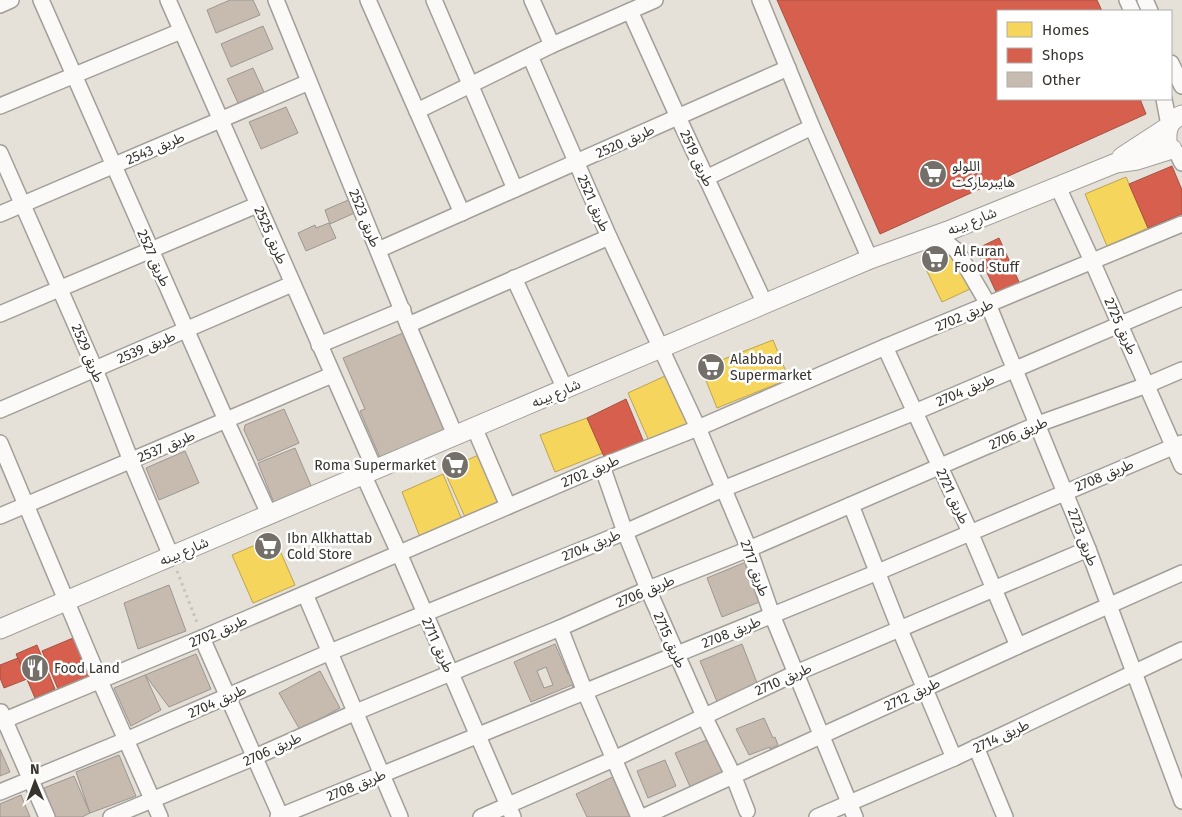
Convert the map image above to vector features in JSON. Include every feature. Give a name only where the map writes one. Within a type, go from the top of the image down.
[{"type":"street","points":[[0,5],[11,0]]},
{"type":"street","name":"طريق 2527","points":[[41,0],[269,514]]},
{"type":"street","name":"طريق 2525","points":[[168,0],[332,375],[369,472]]},
{"type":"street","name":"طريق 2523","points":[[276,0],[408,325],[455,434]]},
{"type":"street","points":[[368,0],[462,213]]},
{"type":"street","points":[[434,0],[472,84],[515,189]]},
{"type":"street","points":[[532,0],[552,45]]},
{"type":"street","points":[[417,111],[552,45],[655,0]]},
{"type":"street","points":[[760,0],[812,127],[870,259]]},
{"type":"street","name":"طريق 2519","points":[[630,11],[765,304]]},
{"type":"street","points":[[0,106],[181,31]]},
{"type":"street","name":"طريق 2521","points":[[530,56],[609,237],[661,349]]},
{"type":"street","points":[[1172,65],[1182,86]]},
{"type":"street","name":"طريق 2520","points":[[378,250],[788,68]]},
{"type":"street","name":"طريق 2543","points":[[0,214],[309,82]]},
{"type":"street","points":[[1164,100],[1173,122],[1167,139],[1178,155]]},
{"type":"street","name":"شارع بينه","points":[[1116,163],[1173,122]]},
{"type":"street","points":[[706,178],[812,127]]},
{"type":"street","name":"طريق 2529","points":[[0,152],[95,369],[171,556]]},
{"type":"street","name":"شارع بينه","points":[[0,629],[870,259],[1116,163],[1178,155]]},
{"type":"street","name":"طريق 2725","points":[[1058,187],[1147,385],[1178,444],[1182,466]]},
{"type":"street","points":[[0,314],[258,205]]},
{"type":"street","name":"طريق 2702","points":[[1,718],[100,681],[602,466],[698,428],[885,347],[1182,224]]},
{"type":"street","name":"طريق 2723","points":[[933,236],[942,239],[957,251],[988,304],[1066,492],[1134,673],[1177,770],[1182,801]]},
{"type":"street","points":[[408,325],[609,237]]},
{"type":"street","points":[[514,278],[565,389]]},
{"type":"street","name":"طريق 2539","points":[[0,410],[292,284]]},
{"type":"street","name":"طريق 2704","points":[[0,792],[330,652],[625,532],[723,489],[915,412],[1182,298]]},
{"type":"street","points":[[319,345],[402,310]]},
{"type":"street","name":"طريق 2721","points":[[885,347],[970,532],[1018,646]]},
{"type":"street","name":"طريق 2717","points":[[661,349],[698,428],[749,549],[772,615],[855,817]]},
{"type":"street","name":"طريق 2706","points":[[111,817],[255,757],[356,712],[560,628],[648,589],[749,549],[1038,424],[1147,385],[1182,370]]},
{"type":"street","name":"طريق 2537","points":[[0,516],[332,375]]},
{"type":"street","points":[[474,427],[508,506]]},
{"type":"street","points":[[0,443],[100,681],[160,817]]},
{"type":"street","name":"طريق 2708","points":[[280,817],[878,572],[1178,444]]},
{"type":"street","name":"طريق 2715","points":[[602,466],[625,532],[648,589],[704,716],[733,775],[747,811]]},
{"type":"street","name":"طريق 2711","points":[[369,472],[399,553],[510,811]]},
{"type":"street","points":[[850,504],[924,689],[954,758]]},
{"type":"street","name":"طريق 2710","points":[[481,817],[510,811],[614,759],[796,673],[1088,549]]},
{"type":"street","name":"طريق 2712","points":[[643,817],[1182,573]]},
{"type":"street","points":[[305,594],[400,817]]},
{"type":"street","points":[[560,628],[585,692],[639,817]]},
{"type":"street","points":[[202,638],[280,817]]},
{"type":"street","name":"طريق 2714","points":[[817,817],[954,758],[1182,650]]},
{"type":"street","points":[[1,718],[47,817]]},
{"type":"street","points":[[976,747],[1005,817]]},
{"type":"path","points":[[171,556],[202,638]]},
{"type":"building: Homes","points":[[1126,177],[1148,228],[1107,246],[1085,194]]},
{"type":"building: Homes","points":[[947,250],[953,253],[970,289],[942,302],[922,261]]},
{"type":"building: Homes","points":[[773,340],[789,379],[717,408],[701,368]]},
{"type":"building: Homes","points":[[665,376],[674,380],[691,422],[649,441],[628,393]]},
{"type":"building: Homes","points":[[587,418],[603,453],[555,472],[540,435]]},
{"type":"building: Homes","points":[[481,454],[502,502],[465,517],[444,470]]},
{"type":"building: Homes","points":[[443,474],[462,520],[420,537],[402,492]]},
{"type":"building: Homes","points":[[274,537],[295,585],[253,603],[232,555]]},
{"type":"building: Shops","name":"اللولو هايبرماركت","points":[[777,0],[1097,0],[1102,10],[997,10],[997,100],[1140,100],[1146,114],[880,234]]},
{"type":"building: Shops","points":[[1172,166],[1182,190],[1182,214],[1148,228],[1129,184]]},
{"type":"building: Shops","points":[[999,238],[1020,284],[997,294],[976,249]]},
{"type":"building: Shops","points":[[626,399],[643,440],[605,459],[587,418]]},
{"type":"building: Shops","points":[[73,638],[89,676],[58,689],[42,651]]},
{"type":"building: Shops","name":"Food Land","points":[[37,645],[55,689],[35,698],[16,654]]},
{"type":"building: Shops","points":[[18,658],[27,679],[4,688],[0,678],[0,665]]},
{"type":"building: Other","points":[[230,0],[253,0],[260,15],[216,33],[207,10]]},
{"type":"building: Other","points":[[263,26],[273,49],[231,67],[221,44]]},
{"type":"building: Other","points":[[253,68],[264,92],[238,103],[227,79]]},
{"type":"building: Other","points":[[286,107],[298,133],[261,149],[249,122]]},
{"type":"building: Other","points":[[353,198],[359,211],[330,224],[325,210]]},
{"type":"building: Other","points":[[329,223],[336,238],[306,251],[298,233],[315,225],[316,228]]},
{"type":"building: Other","points":[[403,333],[425,384],[431,382],[448,435],[381,460],[360,411],[365,409],[343,358]]},
{"type":"building: Other","points":[[284,409],[299,443],[258,461],[244,430],[245,425]]},
{"type":"building: Other","points":[[295,448],[312,488],[274,503],[258,463]]},
{"type":"building: Other","points":[[185,451],[199,483],[159,500],[146,468]]},
{"type":"building: Other","points":[[746,562],[762,601],[722,617],[707,578]]},
{"type":"building: Other","points":[[169,585],[186,631],[138,649],[124,603]]},
{"type":"building: Other","points":[[555,644],[568,674],[575,671],[581,685],[573,688],[572,685],[531,702],[514,662]],"holes":[[[546,667],[553,685],[544,688],[537,671]]]},
{"type":"building: Other","points":[[742,644],[759,688],[718,704],[700,661]]},
{"type":"building: Other","points":[[196,654],[211,689],[169,707],[145,675]]},
{"type":"building: Other","points":[[320,671],[340,708],[300,730],[279,693]]},
{"type":"building: Other","points":[[145,675],[161,710],[131,726],[114,688]]},
{"type":"building: Other","points":[[764,718],[778,745],[749,755],[736,729]]},
{"type":"building: Other","points":[[714,737],[728,773],[692,791],[675,753]]},
{"type":"building: Other","points":[[0,749],[10,772],[0,776]]},
{"type":"building: Other","points":[[119,755],[136,796],[90,813],[76,772]]},
{"type":"building: Other","points":[[665,760],[676,786],[648,798],[637,771]]},
{"type":"building: Other","points":[[619,774],[632,817],[587,817],[576,794]]},
{"type":"building: Other","points":[[74,776],[90,813],[82,817],[55,817],[44,788]]},
{"type":"building: Other","points":[[21,795],[30,817],[0,817],[0,804]]},
{"type":"place","name":"اللولو هايبرماركت","points":[[933,174]]},
{"type":"place","name":"Al Furan Food Stuff","points":[[935,259]]},
{"type":"place","name":"Alabbad Supermarket","points":[[711,367]]},
{"type":"place","name":"Roma Supermarket","points":[[455,465]]},
{"type":"place","name":"Ibn Alkhattab Cold Store","points":[[268,546]]},
{"type":"place","name":"Food Land","points":[[35,668]]}]
